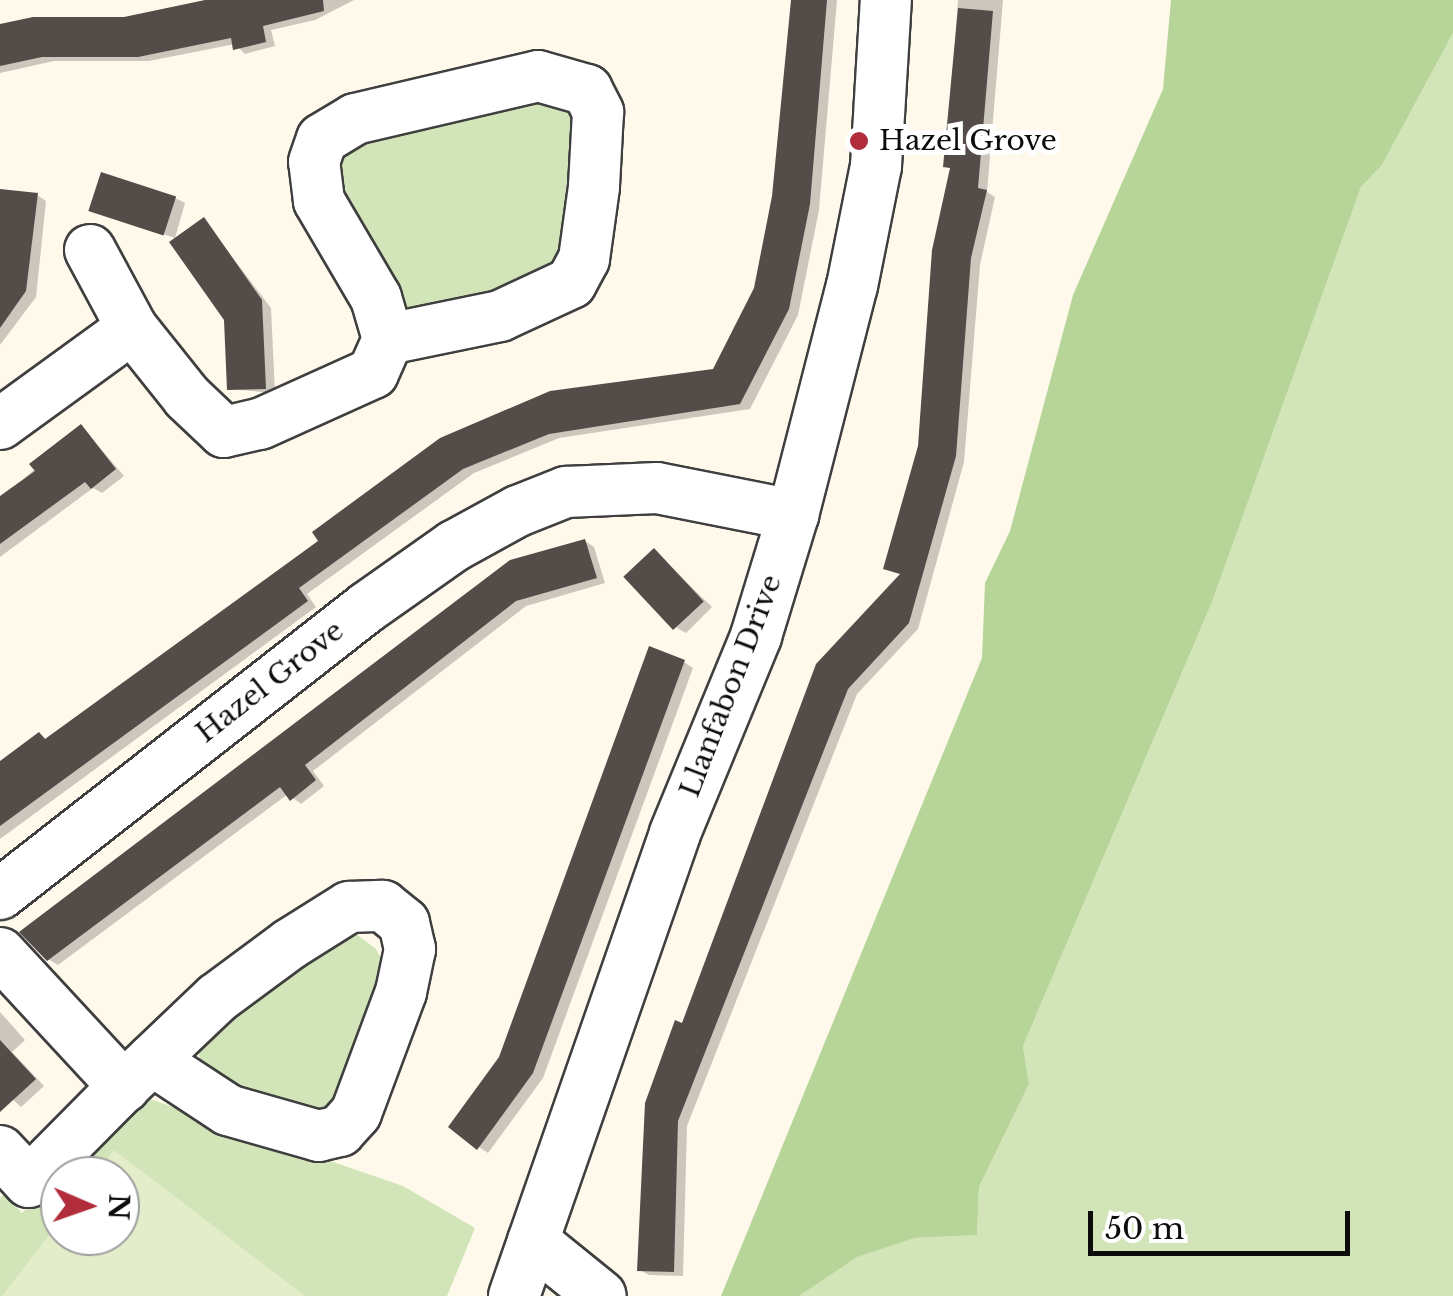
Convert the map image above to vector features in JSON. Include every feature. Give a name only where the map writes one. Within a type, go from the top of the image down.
[{"type":"street","name":"Llanfabon Drive","points":[[514,1296],[675,834],[756,636],[792,515],[852,286],[876,166],[886,0]]},
{"type":"street","points":[[90,250],[132,328],[187,397],[224,432],[260,424],[373,372],[388,339],[376,298],[319,201],[314,162],[322,139],[355,118],[538,76],[587,90],[598,112],[594,187],[584,259],[571,283],[500,316],[388,339]]},
{"type":"street","points":[[0,424],[132,328]]},
{"type":"street","name":"Hazel Grove","points":[[0,894],[366,608],[518,511],[566,492],[658,488],[792,515]]},
{"type":"street","points":[[0,953],[138,1074],[228,1110],[319,1136],[340,1130],[356,1113],[401,992],[410,949],[404,923],[383,906],[349,907],[217,998],[138,1074],[15,1167]]},
{"type":"street","points":[[532,1240],[601,1296]]},
{"type":"green space","points":[[1171,0],[1453,0],[1453,33],[1382,165],[1361,187],[1212,602],[1023,1046],[1029,1084],[979,1187],[977,1235],[915,1238],[857,1257],[799,1296],[721,1296],[982,658],[985,583],[1010,531],[1073,295],[1163,89]]},
{"type":"green space","points":[[1453,33],[1453,1296],[799,1296],[856,1257],[915,1238],[977,1235],[979,1187],[1029,1084],[1023,1046],[1212,602],[1361,187],[1382,165]]},
{"type":"green space","points":[[587,90],[584,259],[388,339],[322,139]]},
{"type":"green space","points":[[351,930],[376,949],[385,966],[331,1111],[287,1116],[200,1064],[198,1040]]},
{"type":"green space","points":[[147,1098],[403,1186],[475,1228],[447,1296],[0,1296],[0,1198],[4,1194],[22,1213],[40,1195],[40,1256],[140,1256],[140,1156],[79,1156],[126,1109]]},
{"type":"green space","points":[[140,1170],[305,1296],[2,1296],[40,1247],[40,1256],[140,1256]]},
{"type":"building","points":[[205,0],[323,0],[324,11],[263,26],[266,42],[233,50],[231,38],[138,57],[42,57],[0,66],[0,24],[33,17],[124,17]]},
{"type":"building","points":[[791,0],[827,0],[810,204],[789,309],[740,404],[549,434],[463,469],[299,588],[308,601],[0,826],[0,761],[39,732],[45,739],[318,541],[312,532],[440,438],[550,391],[713,369],[754,288],[772,196]]},
{"type":"building","points":[[958,8],[993,11],[978,188],[987,190],[971,258],[956,456],[909,623],[848,689],[678,1121],[674,1272],[637,1271],[645,1103],[675,1020],[682,1023],[816,664],[900,574],[883,569],[918,446],[932,250],[950,168],[943,167]]},
{"type":"building","points":[[101,172],[176,196],[163,235],[88,211]]},
{"type":"building","points":[[0,189],[38,193],[26,291],[0,328]]},
{"type":"building","points":[[204,217],[262,300],[266,389],[227,390],[224,320],[169,242]]},
{"type":"building","points":[[81,424],[116,469],[91,489],[85,482],[0,544],[0,496],[35,471],[29,464]]},
{"type":"building","points":[[585,539],[597,578],[516,601],[305,765],[316,780],[290,801],[280,787],[47,961],[19,932],[510,560]]},
{"type":"building","points":[[654,548],[704,601],[673,630],[623,577]]},
{"type":"building","points":[[649,646],[685,660],[533,1073],[477,1150],[448,1127],[499,1057]]},
{"type":"building","points":[[0,1040],[36,1079],[0,1112]]},
{"type":"place","name":"Hazel Grove","points":[[859,141]]}]
